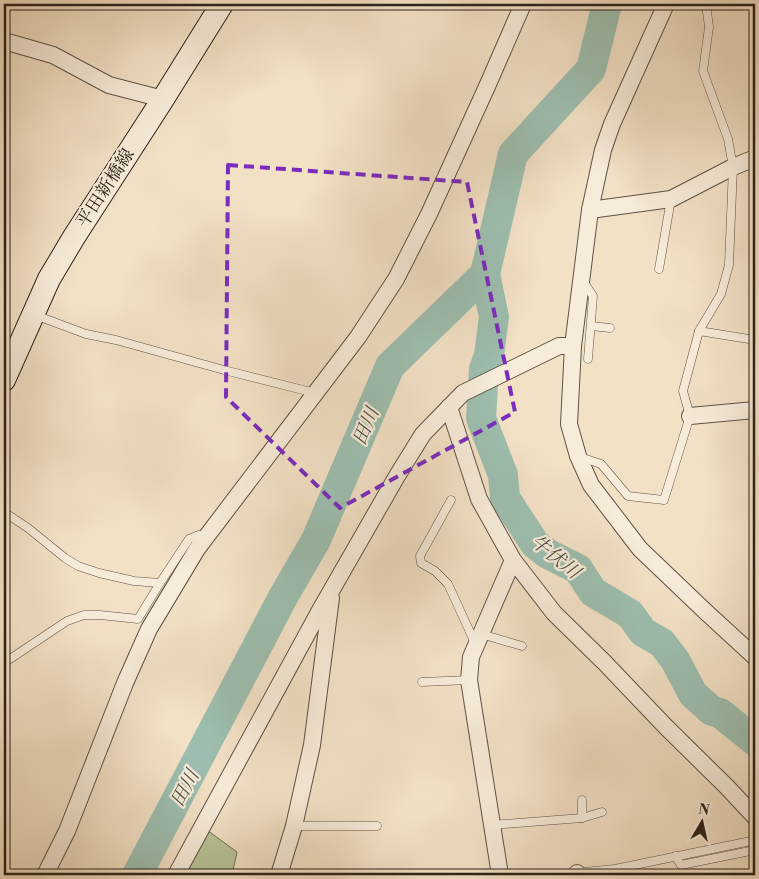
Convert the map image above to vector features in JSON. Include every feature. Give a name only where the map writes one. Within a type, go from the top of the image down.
[{"type":"main road","name":"平田新橋線","points":[[4,380],[49,279],[222,4]]},
{"type":"street","points":[[45,875],[67,831],[125,683],[149,629],[197,549],[358,337],[396,279],[429,214],[522,4]]},
{"type":"street","points":[[666,4],[612,124],[603,150],[590,210],[582,278],[570,346],[569,424],[578,456],[591,485],[640,549],[755,657]]},
{"type":"street","points":[[4,42],[53,56],[109,85],[163,98]]},
{"type":"street","points":[[590,210],[671,198],[755,158]]},
{"type":"street","points":[[176,875],[319,612],[423,434],[463,393],[559,346],[570,346]]},
{"type":"street","points":[[448,407],[478,499],[512,560],[554,613],[755,817]]},
{"type":"street","points":[[690,416],[755,410]]},
{"type":"street","points":[[500,875],[469,680],[471,657],[512,560]]},
{"type":"street","points":[[279,875],[294,826],[312,745],[332,592]]},
{"type":"lane","points":[[578,456],[601,464],[628,496],[664,500],[690,416],[682,391],[699,331],[721,294],[729,266],[733,167],[728,138],[703,71],[709,27],[706,4]]},
{"type":"lane","points":[[659,269],[671,198]]},
{"type":"lane","points":[[582,278],[593,296],[588,358]]},
{"type":"lane","points":[[33,314],[86,334],[116,340],[315,393]]},
{"type":"lane","points":[[591,326],[610,328]]},
{"type":"lane","points":[[699,331],[755,340]]},
{"type":"lane","points":[[451,500],[420,556],[421,563],[435,571],[448,584],[478,640],[522,646]]},
{"type":"lane","points":[[4,512],[28,528],[64,558],[78,566],[134,581],[160,583]]},
{"type":"lane","points":[[4,663],[67,621],[84,615],[138,619],[189,539],[199,535],[206,537]]},
{"type":"lane","points":[[422,682],[469,680]]},
{"type":"lane","points":[[582,800],[582,818]]},
{"type":"lane","points":[[492,825],[582,818],[602,812]]},
{"type":"lane","points":[[294,826],[377,826]]},
{"type":"lane","points":[[552,875],[616,869],[755,839]]},
{"type":"lane","points":[[675,856],[681,865],[755,850]]},
{"type":"highlighted area","points":[[228,165],[467,182],[515,412],[340,508],[226,397]]},
{"type":"green space","points":[[207,830],[237,852],[232,875],[183,875]]},
{"type":"waterway","name":"田川","points":[[137,875],[283,597],[316,540],[390,366],[485,274],[513,154],[591,69],[607,4]]},
{"type":"waterway","name":"牛伏川","points":[[485,274],[494,317],[489,355],[484,369],[481,418],[503,475],[505,498],[535,544],[548,554],[578,569],[593,592],[630,614],[643,632],[662,643],[675,660],[693,694],[712,711],[720,713],[755,741]]}]
